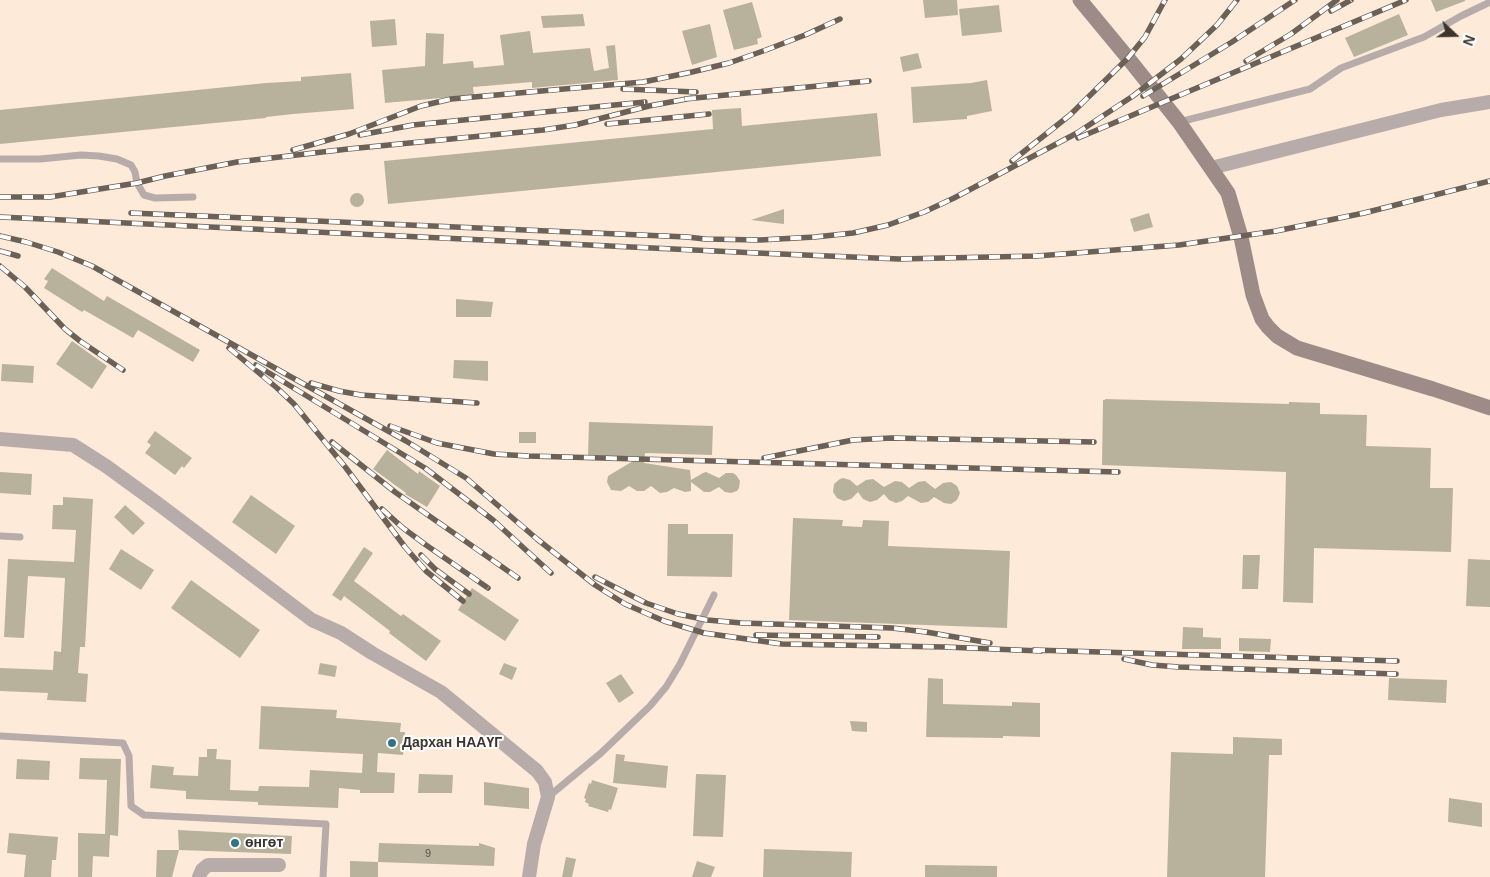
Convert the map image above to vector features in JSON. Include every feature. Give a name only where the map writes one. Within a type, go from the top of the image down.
[{"type":"street","points":[[1080,0],[1179,122],[1228,193],[1241,237],[1253,296],[1262,319],[1277,336],[1297,348],[1490,408]]},
{"type":"street","points":[[1211,168],[1441,110],[1490,102]]},
{"type":"street","points":[[0,439],[73,445],[106,466],[312,620],[341,633],[440,692],[537,770],[545,782],[548,797],[534,844],[529,877]]},
{"type":"street","points":[[199,877],[202,870],[208,865],[279,865]]},
{"type":"lane","points":[[1179,122],[1310,89],[1341,68],[1424,38],[1461,16],[1490,2]]},
{"type":"lane","points":[[0,159],[40,159],[81,155],[117,159],[131,165],[135,172],[137,183],[144,195],[155,198],[193,197]]},
{"type":"lane","points":[[0,536],[20,538]]},
{"type":"lane","points":[[548,797],[601,753],[650,706],[666,687],[680,664],[714,595]]},
{"type":"lane","points":[[0,736],[123,743],[129,756],[131,806],[144,815],[326,824],[323,877]]},
{"type":"building","points":[[923,0],[957,0],[958,15],[925,18]]},
{"type":"building","points":[[1431,0],[1465,0],[1465,1],[1436,12]]},
{"type":"building","points":[[752,2],[762,37],[757,39],[758,44],[734,50],[723,10]]},
{"type":"building","points":[[999,5],[1002,32],[962,36],[959,9]]},
{"type":"building","points":[[583,14],[585,26],[543,28],[541,16]]},
{"type":"building","points":[[1399,14],[1408,35],[1354,57],[1345,38]]},
{"type":"building","points":[[395,19],[397,45],[372,47],[370,21]]},
{"type":"building","points":[[710,24],[717,57],[692,65],[682,31]]},
{"type":"building","points":[[530,31],[533,53],[590,48],[594,71],[609,68],[606,46],[615,45],[618,80],[532,88],[532,82],[473,87],[474,95],[385,103],[382,70],[425,66],[426,33],[444,34],[443,64],[473,61],[474,68],[504,65],[500,35]]},
{"type":"building","points":[[918,53],[922,68],[903,72],[900,57]]},
{"type":"building","points":[[351,73],[354,109],[0,144],[0,110],[301,81],[301,77]]},
{"type":"building","points":[[987,80],[992,111],[967,116],[967,119],[913,123],[911,87],[971,83]]},
{"type":"building","points":[[741,108],[742,126],[877,113],[881,156],[388,204],[384,161],[713,129],[712,110]]},
{"type":"building","points":[[354,193],[360,193],[364,200],[360,207],[354,207],[350,203],[350,197]]},
{"type":"building","points":[[784,209],[784,224],[751,220]]},
{"type":"building","points":[[1149,213],[1153,227],[1134,232],[1130,219]]},
{"type":"building","points":[[52,268],[104,301],[107,296],[200,350],[193,362],[138,330],[133,338],[84,310],[82,312],[44,288],[48,281],[44,279]]},
{"type":"building","points":[[456,299],[493,302],[491,317],[456,317]]},
{"type":"building","points":[[72,341],[107,366],[92,389],[56,364]]},
{"type":"building","points":[[454,360],[488,361],[488,381],[453,378]]},
{"type":"building","points":[[2,364],[34,366],[33,383],[1,381]]},
{"type":"building","points":[[1103,400],[1289,404],[1289,402],[1320,403],[1320,414],[1367,415],[1366,446],[1431,448],[1430,488],[1453,488],[1451,552],[1314,548],[1313,603],[1283,602],[1286,472],[1102,465]]},
{"type":"building","points":[[589,422],[713,426],[712,455],[645,453],[644,463],[690,470],[691,480],[706,472],[719,478],[726,473],[733,473],[740,481],[739,488],[731,493],[725,492],[719,487],[710,492],[704,492],[691,482],[691,491],[685,492],[674,488],[660,493],[651,486],[644,491],[637,491],[629,486],[621,491],[611,490],[607,482],[608,476],[638,458],[588,456]]},
{"type":"building","points":[[155,431],[192,458],[175,475],[145,453],[151,445],[147,442]]},
{"type":"building","points":[[519,432],[536,432],[536,443],[519,443]]},
{"type":"building","points":[[387,450],[418,474],[419,471],[440,486],[427,507],[405,494],[373,469]]},
{"type":"building","points":[[0,472],[32,474],[31,495],[0,493]]},
{"type":"building","points":[[843,478],[850,480],[857,486],[866,480],[873,479],[884,487],[895,481],[902,482],[909,488],[918,482],[925,481],[935,489],[943,483],[951,482],[957,486],[960,493],[957,500],[951,504],[944,503],[934,497],[928,502],[921,503],[908,496],[896,503],[889,500],[884,494],[877,500],[870,502],[863,499],[858,492],[851,499],[844,501],[837,498],[833,492],[834,484]]},
{"type":"building","points":[[251,495],[295,526],[276,554],[232,522]]},
{"type":"building","points":[[63,497],[93,499],[85,647],[80,647],[78,673],[88,674],[86,702],[47,700],[48,693],[0,691],[0,668],[53,670],[54,651],[61,652],[65,578],[28,576],[24,638],[4,637],[8,559],[74,562],[76,530],[52,529],[53,505],[63,505]]},
{"type":"building","points":[[125,505],[145,523],[133,535],[114,517]]},
{"type":"building","points":[[793,518],[843,520],[842,526],[862,527],[863,520],[889,521],[888,546],[1010,551],[1007,628],[789,620]]},
{"type":"building","points":[[668,524],[688,524],[688,534],[733,534],[732,577],[667,576]]},
{"type":"building","points":[[364,547],[373,553],[354,581],[401,616],[403,614],[441,641],[426,661],[344,596],[341,601],[332,595]]},
{"type":"building","points":[[121,549],[154,570],[141,590],[109,569]]},
{"type":"building","points":[[1243,555],[1260,555],[1258,589],[1242,589]]},
{"type":"building","points":[[1468,559],[1490,560],[1490,607],[1466,606]]},
{"type":"building","points":[[191,580],[260,630],[240,658],[171,608]]},
{"type":"building","points":[[472,588],[519,620],[505,641],[458,610]]},
{"type":"building","points":[[1183,627],[1203,628],[1203,637],[1221,638],[1221,649],[1182,649]]},
{"type":"building","points":[[1239,638],[1271,639],[1270,652],[1239,651]]},
{"type":"building","points":[[320,663],[337,666],[335,677],[318,674]]},
{"type":"building","points":[[504,663],[517,668],[512,680],[499,674]]},
{"type":"building","points":[[621,674],[634,693],[619,703],[606,683]]},
{"type":"building","points":[[928,678],[943,679],[943,704],[1012,706],[1012,702],[1040,703],[1040,737],[926,737]]},
{"type":"building","points":[[1389,678],[1447,680],[1446,703],[1388,700]]},
{"type":"building","points":[[261,706],[337,710],[336,718],[401,723],[400,732],[405,732],[403,755],[378,753],[377,772],[395,773],[394,793],[360,793],[360,790],[339,788],[338,808],[258,805],[258,802],[186,799],[186,791],[150,788],[152,765],[174,767],[173,775],[198,776],[199,757],[207,757],[207,749],[217,749],[216,759],[231,760],[230,790],[258,791],[259,786],[309,787],[310,770],[362,773],[363,754],[259,749]]},
{"type":"building","points":[[850,721],[867,722],[867,732],[852,731]]},
{"type":"building","points":[[1233,737],[1282,739],[1282,755],[1269,755],[1265,877],[1167,877],[1171,752],[1233,754]]},
{"type":"building","points":[[616,754],[625,755],[624,761],[668,766],[666,788],[613,783]]},
{"type":"building","points":[[80,758],[121,759],[118,836],[110,835],[109,857],[93,856],[92,877],[78,877],[78,833],[105,834],[107,780],[79,779]]},
{"type":"building","points":[[17,759],[50,761],[49,780],[16,779]]},
{"type":"building","points":[[419,774],[453,775],[452,793],[418,793]]},
{"type":"building","points":[[696,774],[726,775],[723,837],[693,836]]},
{"type":"building","points":[[592,780],[618,788],[611,810],[609,809],[608,812],[588,806],[589,804],[585,802],[586,799],[584,798],[589,783],[591,784]]},
{"type":"building","points":[[484,782],[529,788],[529,809],[484,805]]},
{"type":"building","points":[[1449,798],[1482,803],[1482,827],[1448,822]]},
{"type":"building","name":"өнгөт","points":[[178,830],[292,836],[291,854],[179,850]]},
{"type":"building","points":[[9,833],[58,837],[56,860],[52,860],[51,877],[24,877],[26,855],[7,853]]},
{"type":"building","points":[[379,843],[479,846],[479,843],[495,848],[494,866],[378,862]]},
{"type":"building","points":[[764,849],[852,852],[851,877],[763,877]]},
{"type":"building","points":[[157,850],[179,850],[172,877],[156,877]]},
{"type":"building","points":[[566,857],[576,859],[572,877],[562,877]]},
{"type":"building","points":[[350,861],[378,862],[378,877],[350,877]]},
{"type":"building","points":[[697,861],[715,867],[711,877],[692,877]]},
{"type":"building","points":[[925,865],[997,866],[997,877],[925,877]]},
{"type":"railway","points":[[1012,161],[1070,115],[1128,58],[1145,37],[1165,0]]},
{"type":"railway","points":[[131,213],[705,239],[760,240],[853,233],[888,225],[924,212],[1077,133],[1133,96],[1181,59],[1217,25],[1237,0]]},
{"type":"railway","points":[[1143,96],[1232,42],[1295,0]]},
{"type":"railway","points":[[1246,61],[1291,34],[1337,0]]},
{"type":"railway","points":[[1331,11],[1351,0]]},
{"type":"railway","points":[[1078,138],[1406,0]]},
{"type":"railway","points":[[293,150],[349,134],[421,106],[451,99],[643,82],[692,72],[729,63],[766,50],[840,19]]},
{"type":"railway","points":[[685,99],[869,81]]},
{"type":"railway","points":[[623,89],[696,92]]},
{"type":"railway","points":[[0,197],[50,197],[137,183],[237,162],[543,130],[575,125],[649,106],[692,98]]},
{"type":"railway","points":[[360,135],[413,125],[645,102]]},
{"type":"railway","points":[[607,124],[709,114]]},
{"type":"railway","points":[[0,217],[899,259],[1037,256],[1179,245],[1276,231],[1364,213],[1490,181]]},
{"type":"railway","points":[[0,236],[58,252],[92,266],[406,441],[466,478],[537,539],[595,585],[625,604],[664,621],[704,633],[782,644],[1041,651]]},
{"type":"railway","points":[[0,251],[18,256]]},
{"type":"railway","points":[[0,266],[25,287],[65,329],[123,370]]},
{"type":"railway","points":[[229,348],[294,404],[346,468],[405,547],[426,571],[463,601]]},
{"type":"railway","points":[[256,365],[425,468],[493,520],[551,573]]},
{"type":"railway","points":[[311,383],[361,395],[477,403]]},
{"type":"railway","points":[[390,426],[437,443],[494,454],[1118,472]]},
{"type":"railway","points":[[764,458],[853,440],[891,438],[1094,442]]},
{"type":"railway","points":[[332,442],[395,492],[518,578]]},
{"type":"railway","points":[[382,509],[403,528],[488,588]]},
{"type":"railway","points":[[421,555],[435,569],[469,594]]},
{"type":"railway","points":[[595,577],[646,603],[678,614],[707,620],[892,628],[990,643]]},
{"type":"railway","points":[[756,635],[878,637]]},
{"type":"railway","points":[[1034,650],[1397,661]]},
{"type":"railway","points":[[1124,659],[1152,665],[1179,667],[1396,674]]},
{"type":"place","name":"Дархан НААҮГ","points":[[392,743]]},
{"type":"place","name":"өнгөт","points":[[235,843]]}]
